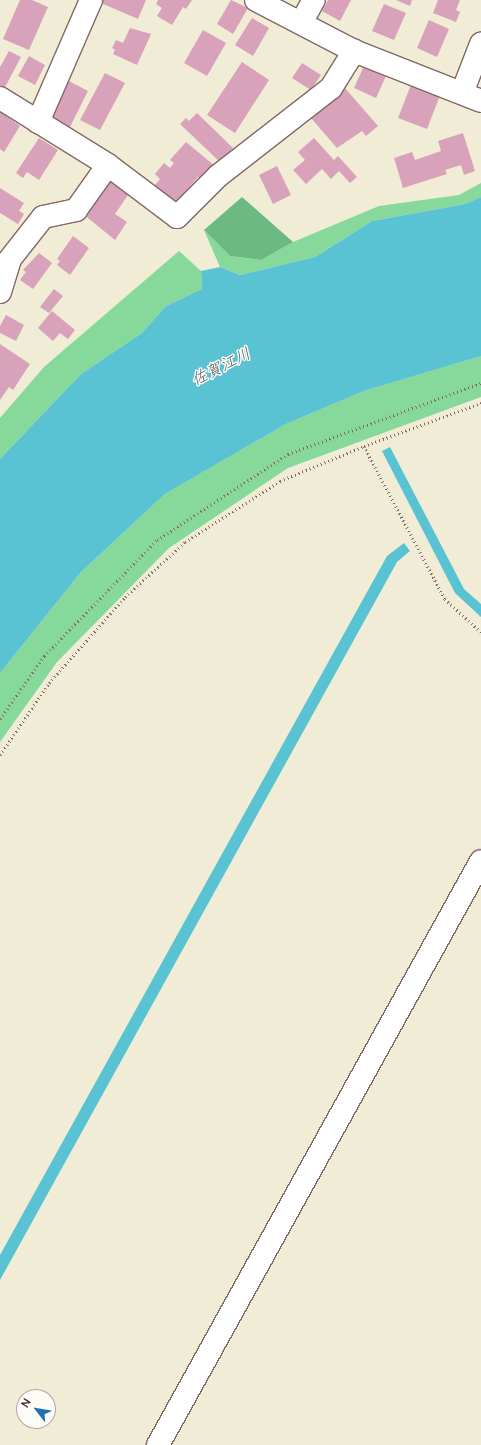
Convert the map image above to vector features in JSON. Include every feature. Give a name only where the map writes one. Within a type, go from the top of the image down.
[{"type":"street","points":[[38,122],[91,0]]},
{"type":"street","points":[[256,0],[354,51],[471,97],[481,44]]},
{"type":"street","points":[[301,23],[314,0]]},
{"type":"street","points":[[0,98],[108,165],[177,217],[218,176],[331,88],[354,51]]},
{"type":"street","points":[[0,292],[10,259],[43,217],[76,210],[108,165]]},
{"type":"street","points":[[158,1445],[481,861]]},
{"type":"path","points":[[0,719],[44,656],[157,540],[288,454],[481,383]]},
{"type":"path","points":[[0,755],[49,683],[125,597],[185,542],[280,481],[364,446],[481,403]]},
{"type":"path","points":[[364,446],[445,599],[481,632]]},
{"type":"green space","points":[[481,183],[481,197],[465,204],[372,221],[315,257],[240,275],[220,267],[204,230],[230,256],[261,260],[293,242],[379,206],[459,195]]},
{"type":"green space","points":[[242,197],[293,242],[261,260],[230,256],[204,230]]},
{"type":"green space","points":[[179,251],[201,271],[202,289],[166,306],[142,333],[81,374],[0,459],[0,418],[44,367]]},
{"type":"green space","points":[[481,356],[481,397],[288,468],[169,548],[57,662],[0,742],[0,673],[81,572],[165,494],[286,424],[364,391]]},
{"type":"water","name":"佐賀江川","points":[[481,197],[481,356],[364,391],[286,424],[165,494],[81,572],[0,673],[0,459],[81,374],[142,333],[166,306],[202,289],[201,271],[220,267],[240,275],[315,257],[372,221],[465,204]]},
{"type":"water","points":[[390,447],[464,589],[481,604],[481,617],[455,593],[382,451]]},
{"type":"water","points":[[404,543],[410,551],[397,562],[0,1280],[0,1255],[387,556]]},
{"type":"building","points":[[20,0],[32,0],[48,7],[29,50],[3,39]]},
{"type":"building","points":[[102,0],[146,0],[138,19],[101,3]]},
{"type":"building","points":[[158,0],[192,0],[186,9],[183,7],[172,25],[157,16],[162,8],[156,4]]},
{"type":"building","points":[[231,0],[248,8],[233,34],[217,24]]},
{"type":"building","points":[[328,0],[351,0],[340,21],[322,11]]},
{"type":"building","points":[[396,0],[412,0],[410,6]]},
{"type":"building","points":[[438,0],[460,0],[456,10],[460,12],[456,22],[433,13]]},
{"type":"building","points":[[384,4],[406,13],[394,40],[372,31]]},
{"type":"building","points":[[252,18],[269,28],[253,56],[235,45]]},
{"type":"building","points":[[429,20],[449,29],[437,57],[417,48]]},
{"type":"building","points":[[130,28],[151,34],[137,65],[113,54],[115,50],[112,48],[116,40],[123,43]]},
{"type":"building","points":[[203,30],[226,43],[207,76],[184,63]]},
{"type":"building","points":[[9,51],[21,57],[4,89],[0,87],[0,67]]},
{"type":"building","points":[[29,56],[45,65],[35,85],[18,76]]},
{"type":"building","points":[[242,62],[269,80],[235,133],[207,115]]},
{"type":"building","points":[[302,63],[321,75],[311,90],[292,78]]},
{"type":"building","points":[[364,66],[386,76],[376,98],[354,88]]},
{"type":"building","points":[[105,73],[125,83],[100,130],[80,120]]},
{"type":"building","points":[[67,80],[88,91],[69,129],[48,118]]},
{"type":"building","points":[[412,82],[441,93],[427,129],[398,118]]},
{"type":"building","points":[[345,88],[378,126],[366,136],[362,131],[337,148],[311,118]]},
{"type":"building","points":[[0,112],[20,126],[4,152],[0,149]]},
{"type":"building","points":[[197,113],[233,148],[220,162],[180,124],[186,118],[189,121]]},
{"type":"building","points":[[463,133],[475,171],[464,175],[461,165],[445,170],[447,174],[403,188],[394,158],[412,152],[415,160],[441,151],[438,141]]},
{"type":"building","points":[[39,138],[58,150],[39,180],[27,172],[23,178],[16,173]]},
{"type":"building","points":[[314,138],[334,160],[338,156],[357,177],[350,183],[339,171],[331,179],[322,169],[306,184],[293,170],[305,160],[298,152]]},
{"type":"building","points":[[186,142],[215,166],[203,181],[198,177],[176,203],[155,185],[160,179],[155,174],[164,163],[170,168],[174,163],[170,160]]},
{"type":"building","points":[[277,166],[291,195],[273,204],[259,175]]},
{"type":"building","points":[[108,177],[130,192],[115,214],[127,222],[115,240],[83,214]]},
{"type":"building","points":[[0,188],[24,203],[19,211],[24,214],[18,224],[0,213]]},
{"type":"building","points":[[73,236],[89,248],[70,275],[57,265],[60,261],[57,259]]},
{"type":"building","points":[[39,253],[52,263],[33,289],[20,280],[26,272],[23,270]]},
{"type":"building","points":[[54,289],[63,296],[49,313],[40,307]]},
{"type":"building","points":[[52,311],[75,330],[68,339],[60,333],[53,341],[38,328]]},
{"type":"building","points":[[6,315],[24,325],[16,341],[0,333],[0,326]]},
{"type":"building","points":[[0,344],[30,364],[13,390],[9,387],[0,400]]}]
